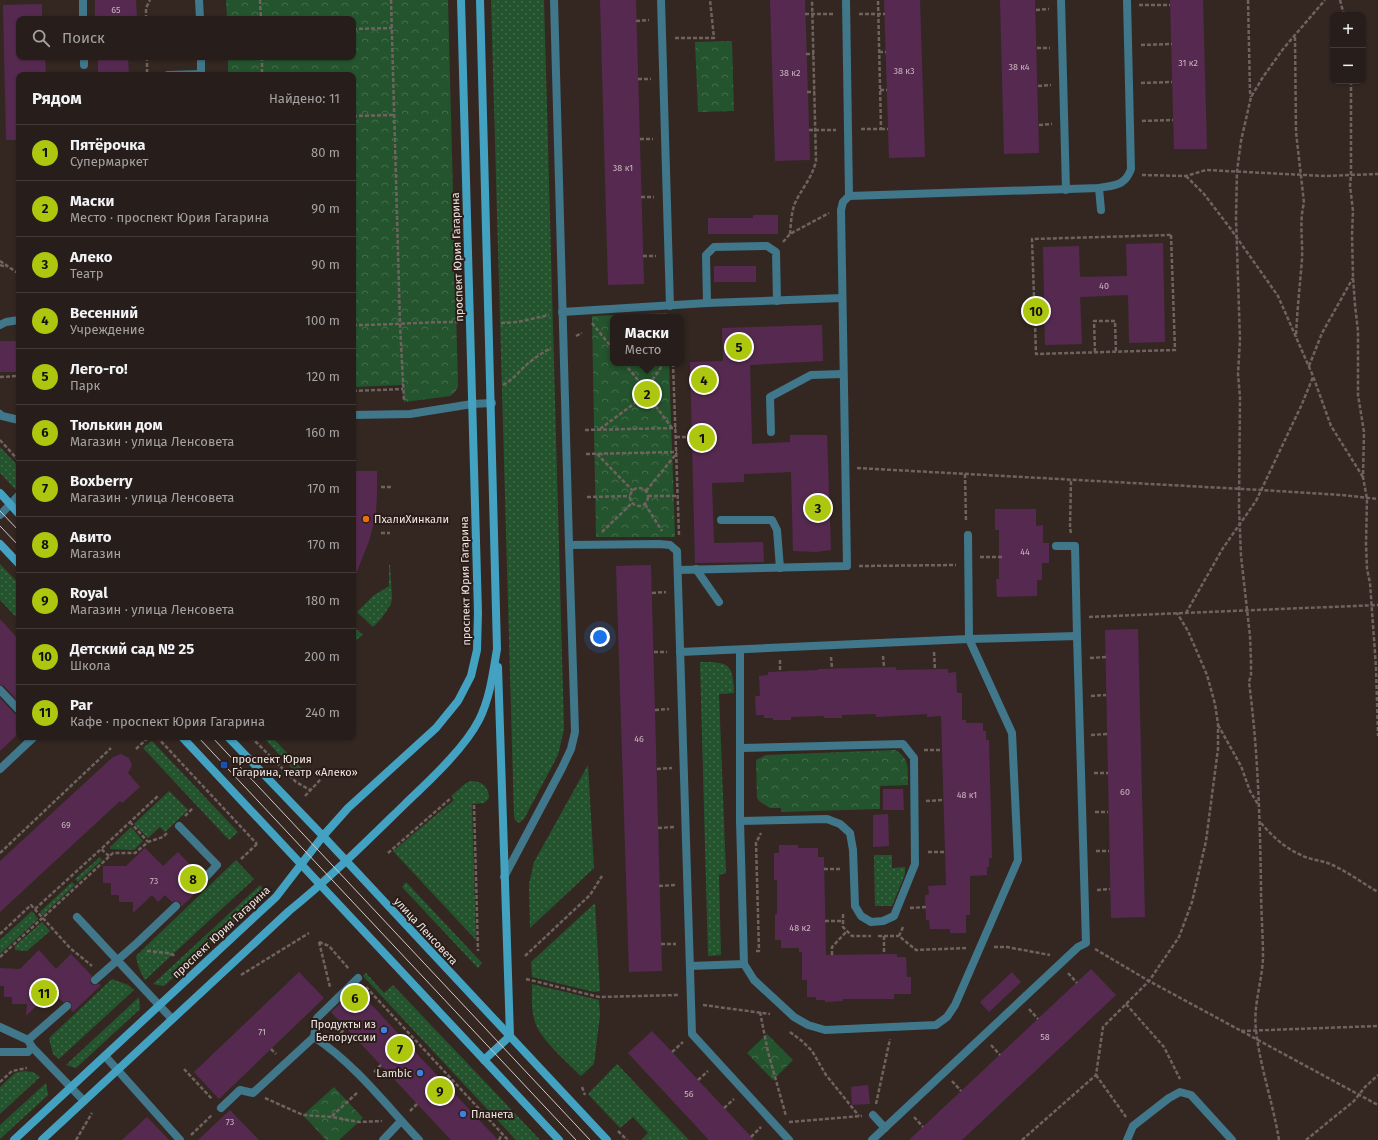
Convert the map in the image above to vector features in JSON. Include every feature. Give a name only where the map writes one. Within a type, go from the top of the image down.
[{"type":"main road","name":"проспект Юрия Гагарина","points":[[14,1140],[276,897],[323,836],[348,808],[436,728],[458,701],[470,676],[477,650],[478,613],[461,0]]},
{"type":"main road","points":[[480,0],[492,403],[497,649],[510,1036],[484,1060]]},
{"type":"main road","points":[[0,493],[16,511]]},
{"type":"main road","points":[[0,544],[16,561]]},
{"type":"main road","points":[[42,1140],[289,911],[321,885],[433,776],[470,734],[479,720],[486,703],[497,649]]},
{"type":"main road","points":[[185,740],[559,1140]]},
{"type":"main road","name":"улица Ленсовета","points":[[231,740],[323,836],[607,1140]]},
{"type":"street","points":[[83,0],[83,16]]},
{"type":"street","points":[[199,0],[200,16]]},
{"type":"street","points":[[504,877],[562,768],[571,749],[575,732],[568,545],[554,0]]},
{"type":"street","points":[[661,0],[670,306]]},
{"type":"street","points":[[846,0],[850,196]]},
{"type":"street","points":[[1061,0],[1066,190]]},
{"type":"street","points":[[678,570],[847,566],[841,210],[843,202],[850,196],[1099,188],[1116,185],[1125,180],[1131,169],[1127,3]]},
{"type":"street","points":[[201,60],[201,72]]},
{"type":"street","points":[[1099,188],[1101,210]]},
{"type":"street","points":[[707,303],[706,255],[714,247],[767,246],[776,252],[777,301]]},
{"type":"street","points":[[562,312],[707,303],[842,298]]},
{"type":"street","points":[[0,325],[6,322],[16,320]]},
{"type":"street","points":[[771,432],[770,397],[811,375],[843,374]]},
{"type":"street","points":[[356,415],[404,414],[472,404],[492,403]]},
{"type":"street","points":[[0,414],[2,416],[16,419]]},
{"type":"street","points":[[0,515],[16,497]]},
{"type":"street","points":[[721,520],[772,520],[777,530],[780,568]]},
{"type":"street","points":[[740,650],[740,821],[744,964],[754,980],[794,1017],[808,1025],[825,1030],[936,1025],[947,1016],[955,1005],[1018,860],[1012,733],[969,639],[968,535]]},
{"type":"street","points":[[568,545],[659,544],[670,545],[678,551],[692,1034],[789,1140]]},
{"type":"street","points":[[872,1140],[1078,947],[1086,943],[1075,546],[1056,546]]},
{"type":"street","points":[[696,569],[719,602]]},
{"type":"street","points":[[680,652],[969,639],[1077,636]]},
{"type":"street","points":[[0,690],[16,707]]},
{"type":"street","points":[[0,769],[31,740]]},
{"type":"street","points":[[740,821],[827,819],[840,824],[850,833],[853,850],[854,906],[861,916],[871,922],[883,921],[894,916],[915,864],[914,758],[903,744],[741,748]]},
{"type":"street","points":[[177,825],[218,866],[204,879]]},
{"type":"street","points":[[98,977],[176,906]]},
{"type":"street","points":[[77,917],[172,1019]]},
{"type":"street","points":[[690,966],[744,964]]},
{"type":"street","points":[[221,1108],[240,1090],[254,1093],[314,1037],[316,1018],[358,978]]},
{"type":"street","points":[[0,1052],[28,1052],[30,1044],[67,1006]]},
{"type":"street","points":[[0,1027],[30,1044],[84,1101]]},
{"type":"street","points":[[314,1037],[327,1046],[364,1081],[419,1140]]},
{"type":"street","points":[[104,1056],[180,1140]]},
{"type":"street","points":[[1127,1140],[1133,1126],[1169,1098],[1180,1092],[1191,1095],[1232,1140]]},
{"type":"street","points":[[873,1115],[885,1128]]},
{"type":"street","points":[[383,1140],[401,1121]]},
{"type":"path","points":[[146,16],[146,8],[150,0]]},
{"type":"path","points":[[260,0],[261,16]]},
{"type":"path","points":[[391,0],[404,414]]},
{"type":"path","points":[[662,38],[714,38],[710,0]]},
{"type":"path","points":[[790,234],[793,212],[796,203],[810,178],[816,161],[812,0]]},
{"type":"path","points":[[878,0],[881,129]]},
{"type":"path","points":[[1248,0],[1251,97]]},
{"type":"path","points":[[1279,1140],[1272,1104],[1261,1062],[1256,1030],[1256,1010],[1263,958],[1260,808],[1253,710],[1249,682],[1252,661],[1248,611],[1241,556],[1239,489],[1240,397],[1238,374],[1240,340],[1236,236],[1237,171],[1241,141],[1251,97],[1275,60],[1325,0]]},
{"type":"path","points":[[1340,0],[1343,12]]},
{"type":"path","points":[[1127,3],[1170,4]]},
{"type":"path","points":[[805,14],[885,14]]},
{"type":"path","points":[[356,29],[392,28]]},
{"type":"path","points":[[1295,36],[1296,132],[1304,203],[1302,211],[1302,257],[1297,306],[1296,338]]},
{"type":"path","points":[[1128,45],[1172,44]]},
{"type":"path","points":[[879,52],[886,52]]},
{"type":"path","points":[[806,54],[814,54]]},
{"type":"path","points":[[147,60],[147,72]]},
{"type":"path","points":[[262,60],[262,72]]},
{"type":"path","points":[[1129,84],[1172,82]]},
{"type":"path","points":[[1351,84],[1352,175],[1350,186],[1353,211],[1353,278],[1358,330],[1358,395],[1364,432],[1363,477],[1367,498],[1367,569],[1372,605],[1378,736]]},
{"type":"path","points":[[880,90],[887,90]]},
{"type":"path","points":[[807,92],[815,92]]},
{"type":"path","points":[[356,116],[394,115]]},
{"type":"path","points":[[1130,122],[1173,120]]},
{"type":"path","points":[[809,130],[888,129]]},
{"type":"path","points":[[1129,175],[1186,176],[1206,170],[1325,176],[1378,174]]},
{"type":"path","points":[[1186,176],[1204,194],[1236,236],[1278,296],[1313,376],[1331,426],[1363,477]]},
{"type":"path","points":[[776,252],[790,234],[832,212],[841,210]]},
{"type":"path","points":[[1171,235],[1175,350],[1095,352],[1036,354],[1032,239],[1171,235]]},
{"type":"path","points":[[0,261],[16,272]]},
{"type":"path","points":[[0,265],[10,268]]},
{"type":"path","points":[[1309,367],[1322,333],[1353,278]]},
{"type":"path","points":[[582,311],[610,345]]},
{"type":"path","points":[[1095,352],[1094,321],[1115,321],[1116,352]]},
{"type":"path","points":[[356,325],[400,324]]},
{"type":"path","points":[[491,392],[512,380],[542,353],[582,333]]},
{"type":"path","points":[[626,366],[642,385]]},
{"type":"path","points":[[649,385],[662,366]]},
{"type":"path","points":[[673,366],[677,452],[678,551]]},
{"type":"path","points":[[0,377],[16,376]]},
{"type":"path","points":[[1185,613],[1223,548],[1256,501],[1302,404],[1313,376]]},
{"type":"path","points":[[642,385],[649,385],[653,388],[655,393],[652,401]]},
{"type":"path","points":[[639,400],[637,392],[642,385]]},
{"type":"path","points":[[356,391],[403,389]]},
{"type":"path","points":[[639,400],[646,403],[652,401]]},
{"type":"path","points":[[600,429],[639,400]]},
{"type":"path","points":[[652,401],[672,428]]},
{"type":"path","points":[[585,430],[676,428]]},
{"type":"path","points":[[676,437],[692,437]]},
{"type":"path","points":[[0,440],[16,458]]},
{"type":"path","points":[[586,454],[677,452]]},
{"type":"path","points":[[646,491],[677,452]]},
{"type":"path","points":[[597,454],[633,491]]},
{"type":"path","points":[[845,468],[1261,490],[1342,495],[1378,499]]},
{"type":"path","points":[[965,474],[966,526],[968,535]]},
{"type":"path","points":[[1071,480],[1070,528],[1075,546]]},
{"type":"path","points":[[381,487],[393,487]]},
{"type":"path","points":[[639,488],[646,491],[648,500],[645,504],[635,506],[632,503],[630,496],[633,491],[639,488]]},
{"type":"path","points":[[587,497],[630,496]]},
{"type":"path","points":[[648,496],[678,496]]},
{"type":"path","points":[[588,544],[632,503]]},
{"type":"path","points":[[645,504],[670,545]]},
{"type":"path","points":[[381,533],[390,533]]},
{"type":"path","points":[[847,566],[968,561],[1002,557]]},
{"type":"path","points":[[1077,617],[1378,605]]},
{"type":"path","points":[[1022,1140],[1096,1075],[1103,1027],[1149,981],[1179,937],[1192,902],[1206,841],[1218,749],[1218,724],[1215,704],[1207,675],[1188,631],[1178,614]]},
{"type":"path","points":[[1218,724],[1241,766],[1250,791],[1260,808]]},
{"type":"path","points":[[136,749],[146,740]]},
{"type":"path","points":[[160,740],[257,844]]},
{"type":"path","points":[[254,740],[296,782],[310,790]]},
{"type":"path","points":[[0,853],[111,748]]},
{"type":"path","points":[[912,755],[924,750],[942,750]]},
{"type":"path","points":[[924,750],[924,757]]},
{"type":"path","points":[[305,796],[321,779]]},
{"type":"path","points":[[35,910],[159,795]]},
{"type":"path","points":[[388,853],[451,798]]},
{"type":"path","points":[[926,808],[926,801],[943,800]]},
{"type":"path","points":[[474,804],[478,951]]},
{"type":"path","points":[[0,957],[109,856],[113,853],[135,853],[148,842],[162,837],[177,825],[193,808]]},
{"type":"path","points":[[130,822],[148,842]]},
{"type":"path","points":[[1260,822],[1274,837],[1301,856],[1329,863],[1348,872],[1378,892]]},
{"type":"path","points":[[744,952],[759,951],[756,843],[763,831]]},
{"type":"path","points":[[241,859],[261,839]]},
{"type":"path","points":[[927,845],[927,852],[945,852]]},
{"type":"path","points":[[101,849],[109,856]]},
{"type":"path","points":[[824,869],[842,868],[842,876]]},
{"type":"path","points":[[525,956],[590,895],[602,876]]},
{"type":"path","points":[[907,915],[913,901]]},
{"type":"path","points":[[0,934],[31,905],[98,977]]},
{"type":"path","points":[[910,908],[926,907]]},
{"type":"path","points":[[843,913],[843,927],[852,936],[899,936],[916,950],[1007,947],[1067,958]]},
{"type":"path","points":[[825,921],[843,921]]},
{"type":"path","points":[[899,936],[904,922]]},
{"type":"path","points":[[832,955],[832,947],[848,931]]},
{"type":"path","points":[[239,976],[309,932]]},
{"type":"path","points":[[884,936],[884,954]]},
{"type":"path","points":[[333,1001],[318,942],[329,946],[508,1140]]},
{"type":"path","points":[[137,943],[147,951],[168,953],[176,956]]},
{"type":"path","points":[[1086,943],[1149,981],[1378,1105]]},
{"type":"path","points":[[526,979],[599,996],[691,999],[771,1014],[775,1019]]},
{"type":"path","points":[[1126,1004],[1164,1046],[1188,1094]]},
{"type":"path","points":[[760,1012],[768,1052],[787,1122],[873,1115],[893,1026]]},
{"type":"path","points":[[1241,1031],[1378,1026]]},
{"type":"path","points":[[785,1028],[812,1051],[826,1075],[859,1116]]},
{"type":"path","points":[[0,1082],[12,1071],[27,1068]]},
{"type":"path","points":[[184,1069],[221,1108],[190,1135]]},
{"type":"path","points":[[1096,1075],[1133,1126]]},
{"type":"path","points":[[1306,1140],[1354,1101],[1365,1087],[1378,1075]]},
{"type":"path","points":[[254,1093],[303,1115],[332,1117],[359,1122],[401,1121]]},
{"type":"path","points":[[332,1117],[347,1102]]},
{"type":"path","points":[[76,1140],[92,1113]]},
{"type":"path","points":[[499,1140],[502,1134]]},
{"type":"green space","points":[[226,0],[448,0],[458,387],[450,396],[404,402],[403,385],[356,387],[356,72],[228,72],[228,60],[356,60],[356,16],[227,16]]},
{"type":"green space","points":[[491,0],[544,0],[564,729],[558,755],[524,819],[519,823],[515,820],[514,816]]},
{"type":"green space","points":[[732,41],[734,111],[698,112],[695,42]]},
{"type":"green space","points":[[667,313],[667,314],[642,314]]},
{"type":"green space","points":[[610,315],[610,366],[669,366],[675,537],[596,537],[592,316]]},
{"type":"green space","points":[[0,447],[16,464],[16,490],[0,473]]},
{"type":"green space","points":[[0,564],[16,581],[16,617],[0,600]]},
{"type":"green space","points":[[389,565],[392,598],[391,604],[381,619],[373,627],[357,612],[373,596],[389,586]]},
{"type":"green space","points":[[356,629],[363,635],[356,640]]},
{"type":"green space","points":[[700,662],[717,663],[728,666],[732,676],[734,693],[719,694],[726,873],[719,875],[721,955],[708,956]]},
{"type":"green space","points":[[266,740],[275,740],[306,773],[301,778]]},
{"type":"green space","points":[[152,741],[238,832],[229,840],[143,748]]},
{"type":"green space","points":[[895,750],[904,757],[906,761],[908,769],[908,785],[880,786],[880,809],[781,812],[781,808],[770,808],[757,798],[756,760],[766,755]]},
{"type":"green space","points":[[588,765],[594,868],[530,928],[529,884],[534,862]]},
{"type":"green space","points":[[471,781],[482,783],[489,794],[489,798],[484,803],[472,804],[476,940],[393,851],[454,800],[451,796],[466,783]]},
{"type":"green space","points":[[169,791],[188,810],[165,832],[160,827],[148,838],[134,824]]},
{"type":"green space","points":[[131,827],[143,841],[134,850],[110,849],[110,847]]},
{"type":"green space","points":[[874,855],[892,855],[892,868],[905,867],[905,874],[892,906],[875,906]]},
{"type":"green space","points":[[100,857],[102,860],[78,882],[75,879]]},
{"type":"green space","points":[[236,860],[254,879],[145,980],[139,969],[136,956]]},
{"type":"green space","points":[[72,882],[75,885],[43,915],[40,912]]},
{"type":"green space","points":[[406,882],[482,963],[478,968],[402,887]]},
{"type":"green space","points":[[260,885],[266,892],[259,899],[164,986],[153,984]]},
{"type":"green space","points":[[595,903],[600,991],[594,992],[532,977],[531,962]]},
{"type":"green space","points":[[32,911],[38,919],[0,954],[0,940]]},
{"type":"green space","points":[[42,922],[50,931],[27,951],[15,950],[15,946]]},
{"type":"green space","points":[[366,973],[384,993],[393,985],[540,1140],[516,1140],[363,976]]},
{"type":"green space","points":[[112,979],[128,985],[134,990],[59,1059],[53,1054],[49,1038]]},
{"type":"green space","points":[[532,984],[599,1000],[600,1015],[594,1064],[581,1076],[548,1043],[538,1029],[533,1013]]},
{"type":"green space","points":[[139,997],[140,1009],[76,1068],[66,1065]]},
{"type":"green space","points":[[767,1034],[793,1060],[773,1080],[747,1053]]},
{"type":"green space","points":[[617,1064],[689,1140],[641,1140],[648,1133],[633,1117],[620,1128],[588,1094]]},
{"type":"green space","points":[[24,1071],[33,1072],[40,1077],[0,1114],[0,1087],[15,1073]]},
{"type":"green space","points":[[46,1083],[48,1095],[0,1139],[0,1125]]},
{"type":"green space","points":[[334,1087],[363,1118],[339,1140],[326,1140],[303,1115]]},
{"type":"building","points":[[95,0],[136,0],[137,16],[95,16]]},
{"type":"building","points":[[600,0],[636,0],[644,284],[608,285]]},
{"type":"building","points":[[770,0],[805,0],[810,160],[775,161]]},
{"type":"building","points":[[884,0],[920,0],[925,157],[889,158]]},
{"type":"building","points":[[1000,0],[1035,0],[1039,153],[1004,154]]},
{"type":"building","points":[[1170,0],[1203,0],[1207,149],[1174,149]]},
{"type":"building","points":[[42,4],[42,16],[16,16],[16,60],[45,60],[46,72],[16,72],[16,140],[6,140],[3,5]]},
{"type":"building","points":[[98,60],[128,60],[129,72],[98,72]]},
{"type":"building","points":[[753,215],[778,215],[778,234],[708,234],[708,218],[753,218]]},
{"type":"building","points":[[1163,243],[1165,342],[1129,343],[1128,295],[1080,297],[1082,344],[1045,345],[1043,247],[1079,246],[1080,277],[1127,276],[1126,244]]},
{"type":"building","points":[[714,266],[756,266],[756,282],[714,282]]},
{"type":"building","points":[[822,325],[823,361],[750,365],[752,444],[790,442],[790,435],[827,435],[831,550],[816,552],[793,551],[791,472],[744,474],[744,482],[712,483],[714,543],[763,542],[764,562],[695,563],[690,362],[723,361],[722,328]]},
{"type":"building","points":[[0,341],[16,341],[16,372],[0,372]]},
{"type":"building","points":[[356,471],[377,471],[376,513],[369,541],[356,574]]},
{"type":"building","points":[[995,509],[1036,509],[1036,526],[1043,525],[1043,543],[1049,543],[1049,563],[1042,563],[1042,580],[1037,580],[1037,596],[997,597],[996,579],[999,579],[999,530],[995,530]]},
{"type":"building","points":[[651,565],[662,971],[629,972],[616,566]]},
{"type":"building","points":[[0,619],[16,637],[16,699],[4,686],[0,685]]},
{"type":"building","points":[[1138,629],[1145,917],[1111,918],[1105,630]]},
{"type":"building","points":[[896,667],[896,670],[948,669],[948,673],[956,672],[957,693],[962,693],[962,720],[966,720],[966,723],[983,723],[983,731],[986,731],[986,740],[989,740],[992,858],[989,858],[987,875],[970,876],[970,915],[966,915],[966,933],[950,933],[950,929],[930,929],[929,920],[926,920],[925,895],[929,895],[928,886],[946,885],[941,716],[927,717],[927,714],[876,717],[876,714],[842,715],[842,718],[824,718],[824,716],[791,717],[791,720],[773,720],[773,718],[764,718],[764,715],[756,715],[755,696],[760,696],[759,676],[768,675],[768,672]]},
{"type":"building","points":[[0,698],[16,714],[16,736],[0,751]]},
{"type":"building","points":[[121,754],[129,758],[132,765],[128,773],[140,787],[122,803],[120,801],[0,912],[0,861],[113,757]]},
{"type":"building","points":[[883,789],[903,789],[904,810],[883,810]]},
{"type":"building","points":[[888,814],[889,846],[873,847],[873,815]]},
{"type":"building","points":[[779,845],[798,845],[798,848],[818,848],[818,857],[824,857],[826,955],[897,954],[897,957],[906,957],[907,977],[911,977],[911,994],[894,994],[894,999],[843,999],[843,1001],[825,1002],[825,1000],[816,1000],[816,997],[807,997],[807,980],[802,980],[802,952],[799,952],[799,948],[781,948],[781,940],[775,940],[777,880],[774,880],[774,853],[779,853]]},
{"type":"building","points":[[145,848],[163,866],[178,852],[200,875],[200,883],[205,884],[181,907],[180,902],[172,902],[165,895],[158,902],[152,895],[133,913],[133,902],[119,902],[119,895],[111,895],[111,883],[103,883],[103,866],[126,866]]},
{"type":"building","points":[[39,950],[56,969],[71,954],[92,976],[90,981],[91,984],[101,985],[73,1012],[71,1010],[72,1005],[69,1001],[63,1002],[58,997],[52,1004],[45,997],[26,1016],[27,1004],[12,1004],[12,997],[4,997],[4,986],[0,986],[0,968],[20,969]]},
{"type":"building","points":[[1091,969],[1116,995],[962,1140],[909,1140]]},
{"type":"building","points":[[299,972],[324,998],[219,1099],[194,1072]]},
{"type":"building","points":[[1012,972],[1021,982],[989,1012],[980,1002]]},
{"type":"building","points":[[356,988],[498,1140],[451,1140],[331,1012]]},
{"type":"building","points":[[652,1031],[754,1140],[709,1140],[628,1053]]},
{"type":"building","points":[[868,1085],[870,1104],[852,1105],[851,1087]]},
{"type":"building","points":[[230,1110],[259,1140],[198,1140]]},
{"type":"building","points":[[147,1117],[169,1140],[122,1140]]},
{"type":"tram line","points":[[0,511],[16,528]]},
{"type":"tram line","points":[[0,526],[16,543]]},
{"type":"tram line","points":[[201,740],[576,1140]]},
{"type":"tram line","points":[[215,740],[590,1140]]},
{"type":"place","name":"Детский сад № 25","points":[[1036,311]]},
{"type":"place","name":"Лего-го!","points":[[739,347]]},
{"type":"place","name":"Весенний","points":[[704,380]]},
{"type":"place","name":"Маски","points":[[647,394]]},
{"type":"place","name":"Пятёрочка","points":[[702,438]]},
{"type":"place","name":"Алеко","points":[[818,508]]},
{"type":"place","name":"ПхалиХинкали","points":[[366,519]]},
{"type":"place","name":"проспект Юрия Гагарина, театр «Алеко»","points":[[224,765]]},
{"type":"place","name":"Авито","points":[[193,879]]},
{"type":"place","name":"Par","points":[[44,993]]},
{"type":"place","name":"Тюлькин дом","points":[[355,998]]},
{"type":"place","name":"Продукты из Белоруссии","points":[[384,1030]]},
{"type":"place","name":"Boxberry","points":[[400,1049]]},
{"type":"place","name":"Lambic","points":[[420,1073]]},
{"type":"place","name":"Royal","points":[[440,1091]]},
{"type":"place","name":"Планета","points":[[463,1114]]}]
